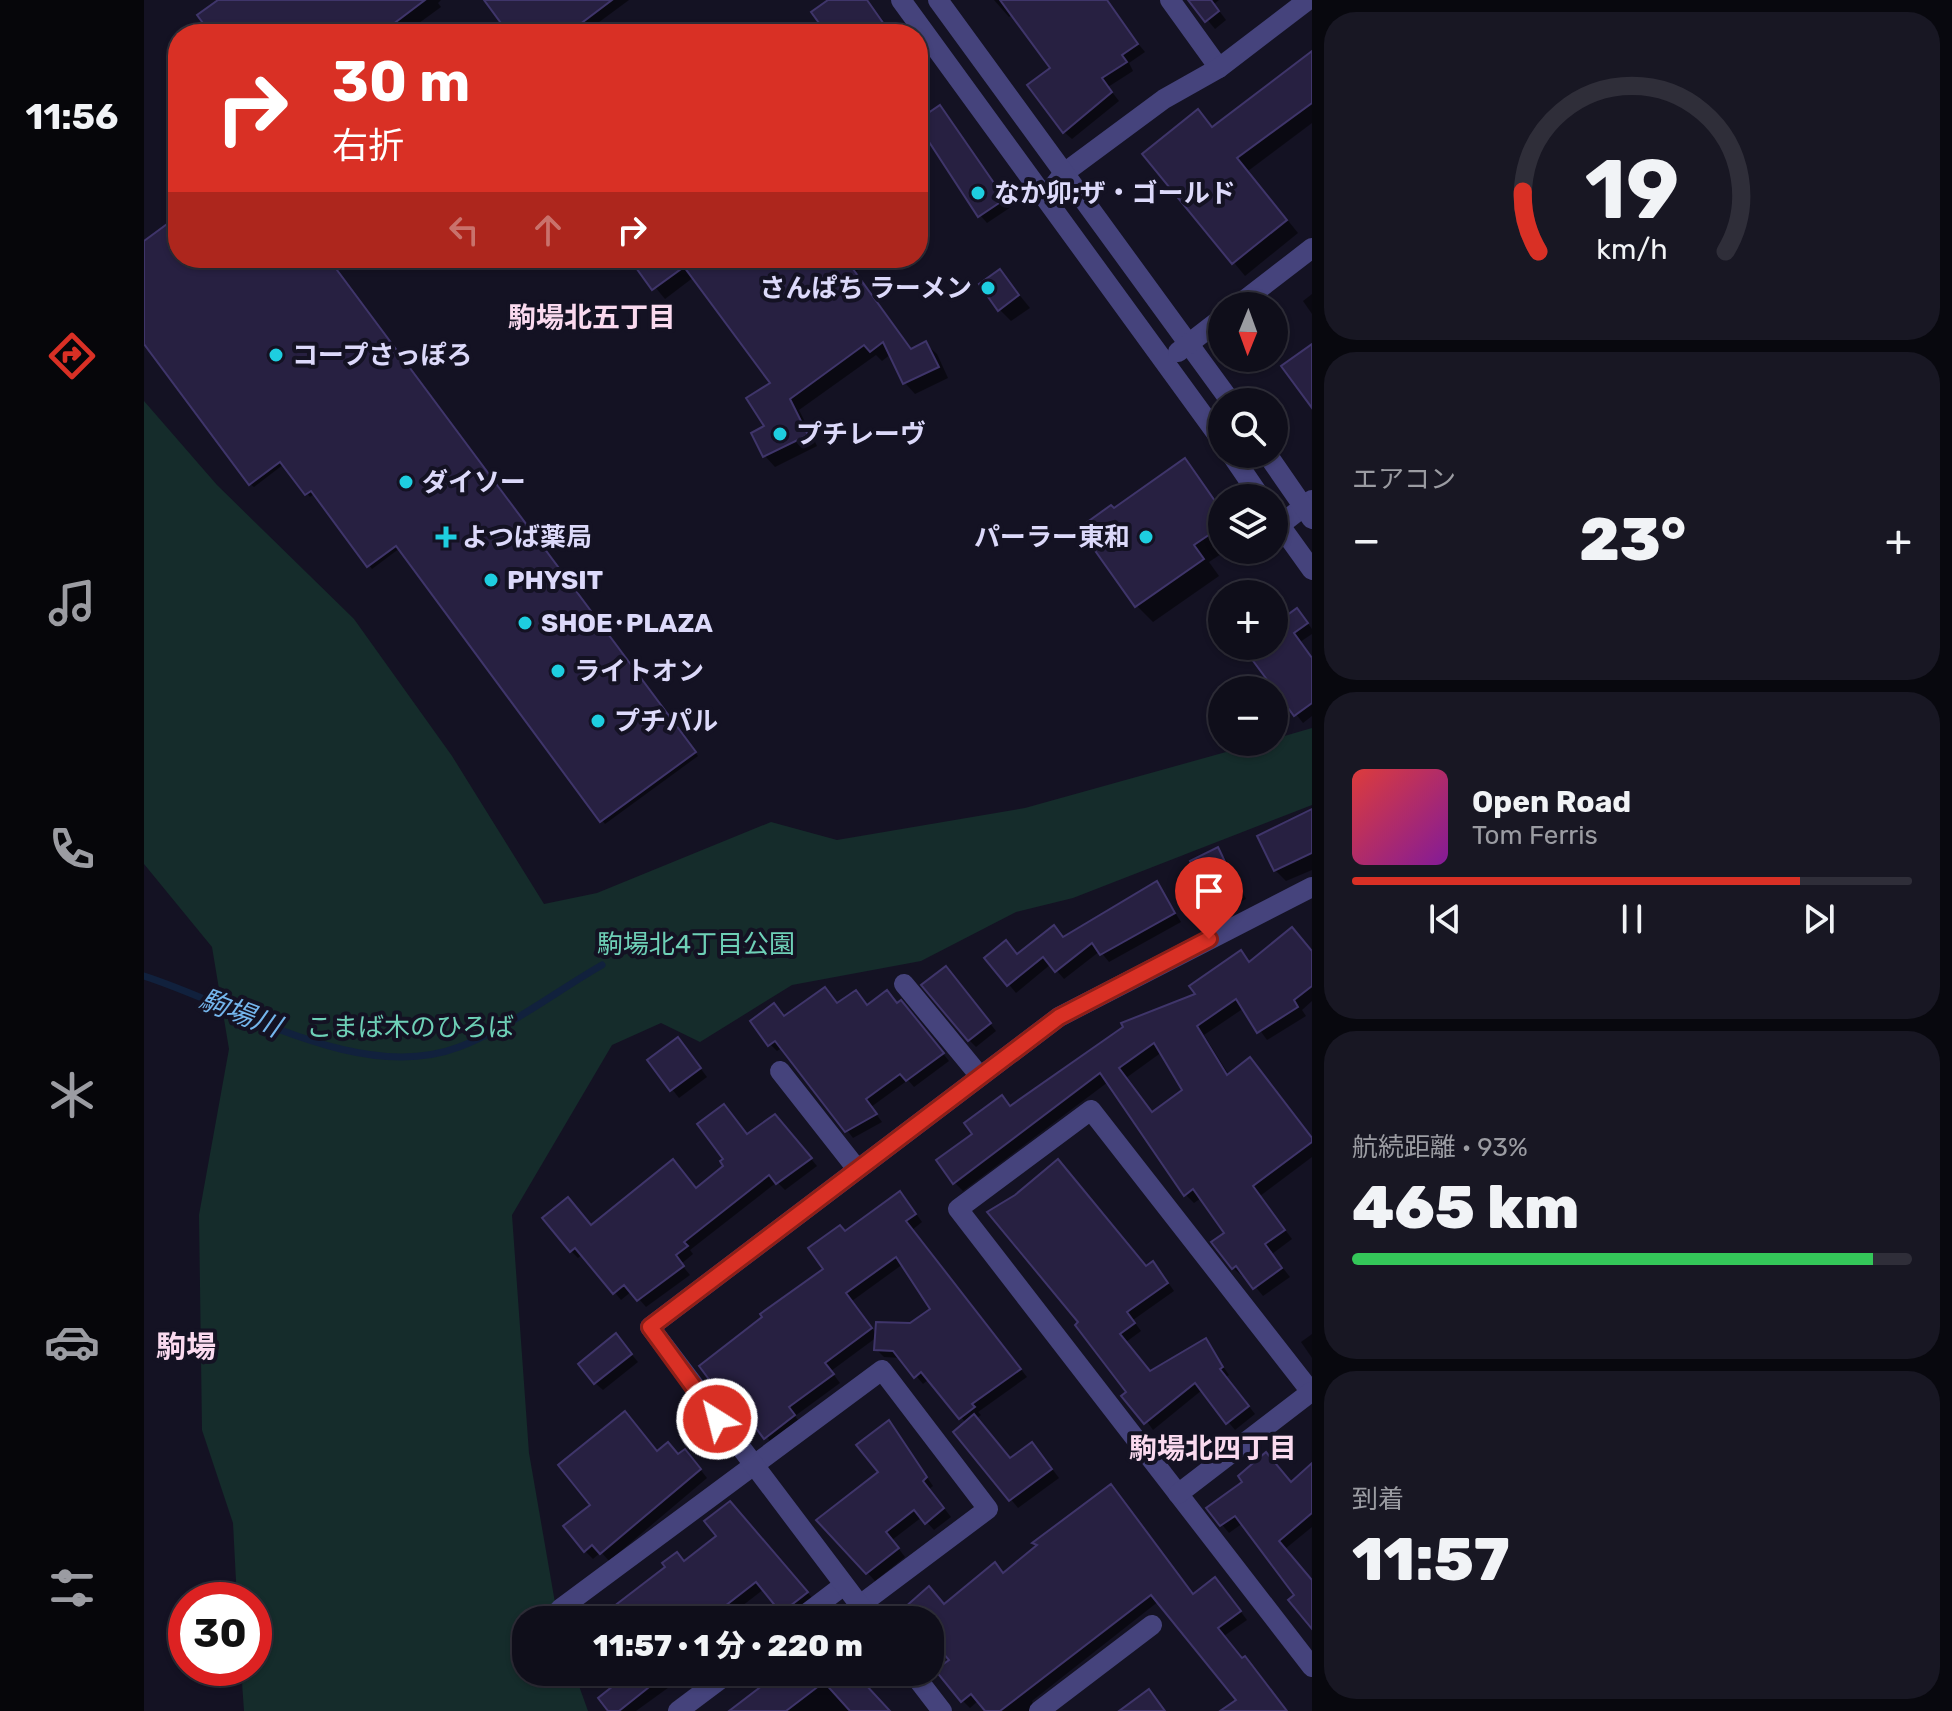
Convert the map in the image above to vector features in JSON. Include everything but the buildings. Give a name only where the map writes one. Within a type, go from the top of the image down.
[{"type":"street","points":[[901,0],[919,24]]},
{"type":"street","points":[[938,0],[1221,388]]},
{"type":"street","points":[[1170,0],[1219,68]]},
{"type":"street","points":[[1045,197],[1064,173],[1164,99],[1219,68],[1308,0]]},
{"type":"street","points":[[928,37],[1208,422]]},
{"type":"street","points":[[1255,292],[1312,248]]},
{"type":"street","points":[[1164,362],[1208,329]]},
{"type":"street","points":[[1278,468],[1309,509],[1288,517]]},
{"type":"street","points":[[1288,536],[1312,570]]},
{"type":"street","points":[[861,1606],[751,1465],[650,1327],[1059,1017],[1312,887]]},
{"type":"street","points":[[904,984],[979,1075]]},
{"type":"street","points":[[780,1071],[857,1169]]},
{"type":"street","points":[[1178,1494],[1311,1392],[1091,1110],[958,1209],[1178,1494],[1312,1667]]},
{"type":"street","points":[[564,1606],[882,1370],[988,1509],[873,1606]]},
{"type":"street","points":[[816,1606],[844,1585]]},
{"type":"street","points":[[1039,1711],[1152,1625]]},
{"type":"street","points":[[678,1711],[711,1686]]},
{"type":"street","points":[[923,1686],[942,1711]]},
{"type":"green space","name":"こまば木のひろば","points":[[144,401],[217,485],[354,619],[452,756],[544,904],[597,893],[771,822],[837,840],[1025,808],[1212,756],[1288,756],[1288,735],[1312,728],[1312,805],[1073,898],[1016,912],[921,961],[792,985],[700,1042],[661,1023],[612,1045],[512,1215],[529,1453],[556,1606],[512,1606],[512,1686],[579,1686],[588,1711],[244,1711],[242,1686],[272,1686],[272,1582],[236,1582],[233,1523],[202,1430],[199,1215],[229,1049],[212,947],[144,864]]},
{"type":"waterway","name":"駒場川","points":[[144,976],[299,1037],[340,1049],[381,1056],[421,1056],[459,1047],[496,1030],[602,965]]},
{"type":"place","name":"なか卯;ザ・ゴールド","points":[[978,193]]},
{"type":"place","name":"さんぱち ラーメン","points":[[988,288]]},
{"type":"place","name":"コープさっぽろ","points":[[276,355]]},
{"type":"place","name":"プチレーヴ","points":[[780,434]]},
{"type":"place","name":"ダイソー","points":[[406,482]]},
{"type":"place","name":"よつば薬局","points":[[446,537]]},
{"type":"place","name":"パーラー東和","points":[[1146,537]]},
{"type":"place","name":"PHYSIT","points":[[491,580]]},
{"type":"place","name":"SHOE･PLAZA","points":[[525,623]]},
{"type":"place","name":"ライトオン","points":[[558,671]]},
{"type":"place","name":"プチパル","points":[[598,721]]},
{"type":"district","name":"駒場北五丁目","points":[[592,317]]},
{"type":"district","name":"駒場","points":[[186,1347]]},
{"type":"district","name":"駒場北四丁目","points":[[1213,1448]]},
{"type":"route","points":[[717,1419],[650,1327],[1059,1017],[1209,939]]},
{"type":"park label","name":"駒場北4丁目公園","points":[[696,944]]}]
